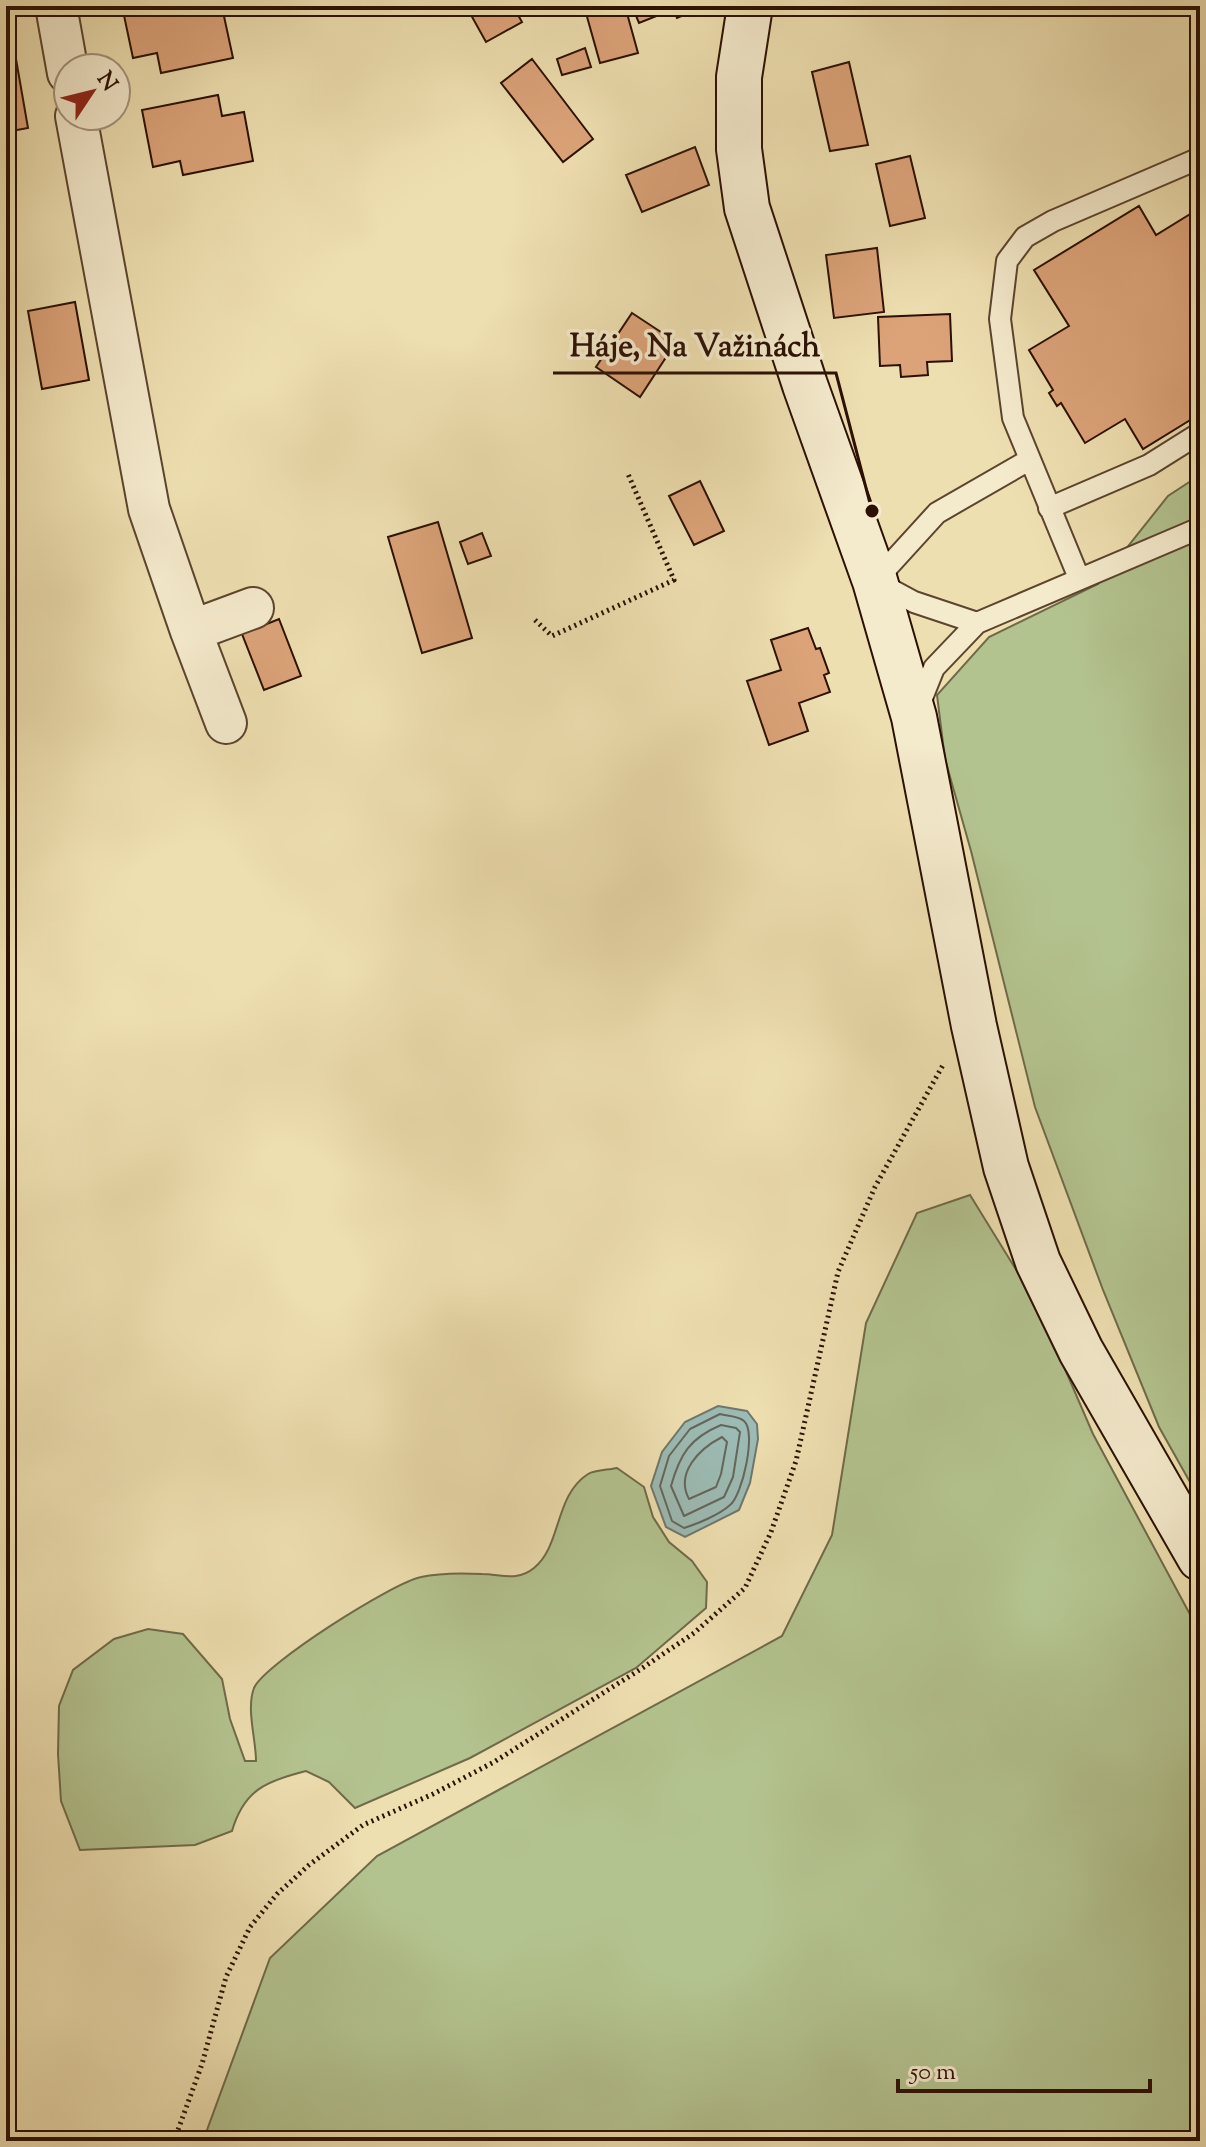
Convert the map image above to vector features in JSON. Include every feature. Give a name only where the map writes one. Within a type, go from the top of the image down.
[{"type":"main road","points":[[750,6],[739,77],[739,149],[747,208],[805,385],[875,581],[914,717],[974,1026],[1006,1167],[1038,1262],[1081,1351],[1200,1558]]},
{"type":"street","points":[[56,6],[64,52]]},
{"type":"street","points":[[79,132],[149,509],[226,723]]},
{"type":"street","points":[[191,631],[253,608]]},
{"type":"lane","points":[[1079,578],[1013,418],[1000,319],[1007,261],[1025,237],[1053,221],[1200,158]]},
{"type":"lane","points":[[1049,508],[1149,465],[1200,433]]},
{"type":"lane","points":[[977,623],[914,602],[875,581],[937,513],[1029,460]]},
{"type":"lane","points":[[914,717],[934,668],[977,623],[1200,528]]},
{"type":"path","points":[[535,620],[552,636],[674,580],[628,474]]},
{"type":"path","points":[[174,2141],[202,2064],[226,1977],[250,1927],[277,1894],[309,1865],[363,1825],[433,1794],[494,1762],[617,1685],[694,1633],[745,1588],[771,1532],[796,1461],[838,1272],[875,1187],[947,1056],[974,1026]]},
{"type":"green space","points":[[1200,475],[1200,1500],[1159,1427],[1103,1290],[1035,1107],[945,759],[937,695],[989,637],[1098,584],[1168,496]]},
{"type":"green space","points":[[970,1195],[1036,1302],[1093,1434],[1200,1633],[1200,2141],[203,2141],[270,1958],[377,1856],[782,1636],[832,1535],[866,1323],[917,1213]]},
{"type":"green space","points":[[617,1468],[644,1487],[653,1517],[669,1542],[692,1561],[707,1582],[706,1608],[636,1668],[470,1758],[355,1808],[329,1782],[306,1771],[258,1789],[243,1806],[232,1831],[195,1845],[80,1850],[61,1801],[59,1706],[73,1670],[114,1639],[148,1629],[183,1634],[222,1679],[230,1719],[245,1761],[256,1761],[251,1715],[254,1688],[281,1661],[331,1625],[406,1582],[443,1574],[509,1576],[528,1572],[543,1558],[563,1507],[577,1483],[588,1474]]},
{"type":"water","points":[[718,1406],[747,1411],[757,1424],[758,1439],[750,1483],[739,1510],[685,1537],[666,1527],[651,1486],[662,1452],[685,1422]]},
{"type":"building","points":[[122,6],[198,6],[199,11],[222,7],[233,58],[161,73],[157,53],[133,58]]},
{"type":"building","points":[[466,6],[513,6],[522,22],[486,42]]},
{"type":"building","points":[[584,6],[625,6],[638,53],[600,63]]},
{"type":"building","points":[[632,6],[694,6],[696,10],[677,18],[674,9],[639,23]]},
{"type":"building","points":[[585,48],[591,67],[562,75],[557,59]]},
{"type":"building","points":[[16,59],[28,128],[6,132],[6,61]]},
{"type":"building","points":[[532,59],[593,139],[563,162],[501,83]]},
{"type":"building","points":[[849,62],[868,145],[830,151],[812,72]]},
{"type":"building","points":[[218,95],[222,116],[244,112],[253,161],[183,175],[180,161],[153,167],[142,110]]},
{"type":"building","points":[[695,147],[709,185],[642,212],[626,175]]},
{"type":"building","points":[[910,156],[925,218],[890,226],[876,164]]},
{"type":"building","points":[[1139,206],[1156,235],[1200,208],[1200,414],[1143,449],[1125,419],[1085,443],[1061,403],[1057,406],[1049,393],[1053,390],[1029,350],[1069,326],[1034,270]]},
{"type":"building","points":[[877,248],[884,312],[834,318],[826,255]]},
{"type":"building","points":[[75,302],[89,380],[42,389],[28,311]]},
{"type":"building","points":[[632,313],[676,342],[640,397],[596,367]]},
{"type":"building","points":[[950,314],[952,361],[927,362],[928,375],[901,377],[900,365],[880,366],[878,317]]},
{"type":"building","points":[[700,481],[724,531],[694,545],[669,496]]},
{"type":"building","points":[[438,522],[472,638],[422,653],[388,537]]},
{"type":"building","points":[[482,533],[491,556],[468,564],[460,542]]},
{"type":"building","points":[[279,619],[301,676],[264,690],[242,634]]},
{"type":"building","points":[[808,628],[816,649],[820,648],[829,673],[824,675],[830,692],[799,703],[808,731],[769,745],[747,681],[781,670],[771,640]]},
{"type":"place","name":"Háje, Na Važinách","points":[[872,511]]}]
